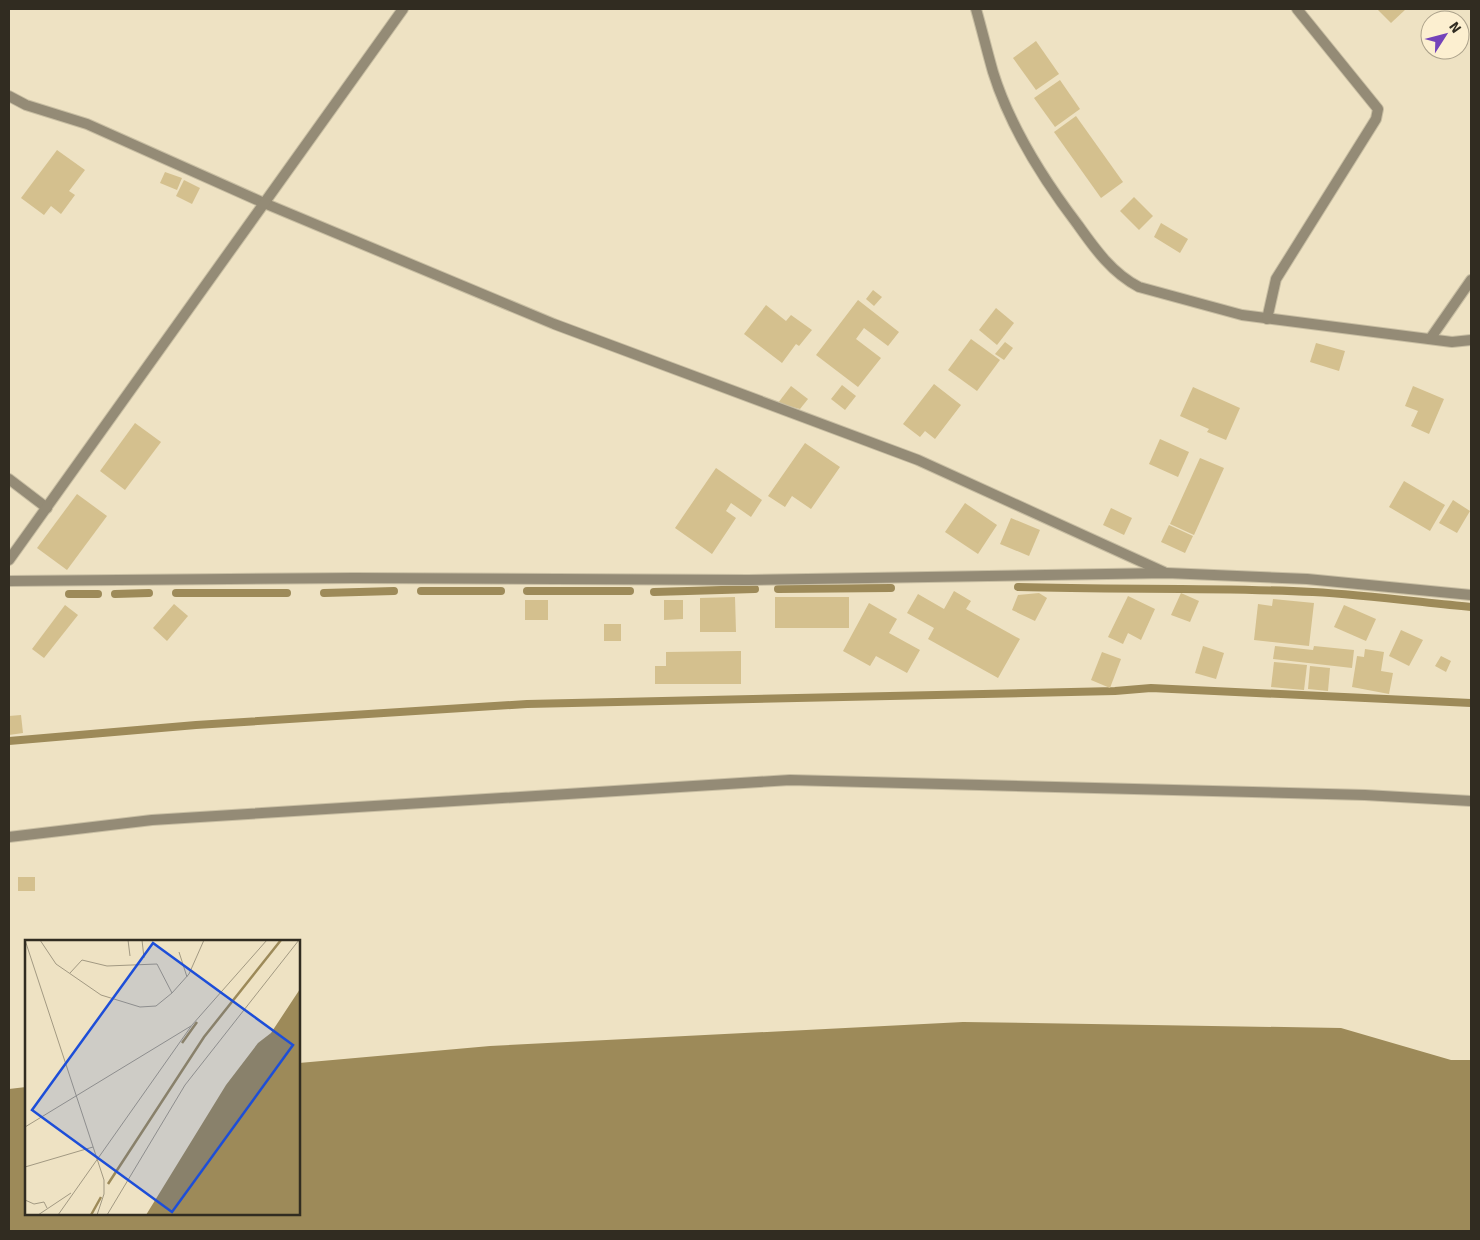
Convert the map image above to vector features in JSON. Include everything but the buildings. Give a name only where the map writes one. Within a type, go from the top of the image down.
[{"type":"street","points":[[9,560],[402,9]]},
{"type":"street","points":[[976,9],[993,73],[1018,130],[1052,191],[1106,262],[1128,281],[1139,287],[1242,315],[1452,342],[1471,340]]},
{"type":"street","points":[[1267,319],[1276,280],[1376,119],[1378,109],[1297,9]]},
{"type":"street","points":[[9,96],[26,105],[87,124],[264,203],[554,324],[918,460],[1167,573]]},
{"type":"street","points":[[1430,339],[1471,280]]},
{"type":"street","points":[[9,479],[47,508]]},
{"type":"street","points":[[9,581],[354,578],[748,580],[1167,573],[1307,579],[1471,596]]},
{"type":"street","points":[[9,837],[152,820],[790,780],[1365,795],[1471,801]]},
{"type":"shaded area","points":[[963,1022],[1341,1028],[1451,1060],[1471,1060],[1471,1231],[9,1231],[9,1089],[25,1087],[25,1215],[300,1215],[300,1063],[490,1046]]},
{"type":"waterway","points":[[1018,587],[1313,592],[1471,607]]},
{"type":"waterway","points":[[778,589],[891,588]]},
{"type":"waterway","points":[[654,592],[755,589]]},
{"type":"waterway","points":[[324,593],[394,591]]},
{"type":"waterway","points":[[421,591],[501,591]]},
{"type":"waterway","points":[[527,591],[630,591]]},
{"type":"waterway","points":[[115,594],[149,593]]},
{"type":"waterway","points":[[176,593],[287,593]]},
{"type":"waterway","points":[[69,594],[98,594]]},
{"type":"waterway","points":[[9,741],[196,725],[527,704],[1115,691],[1151,688],[1471,703]]}]
